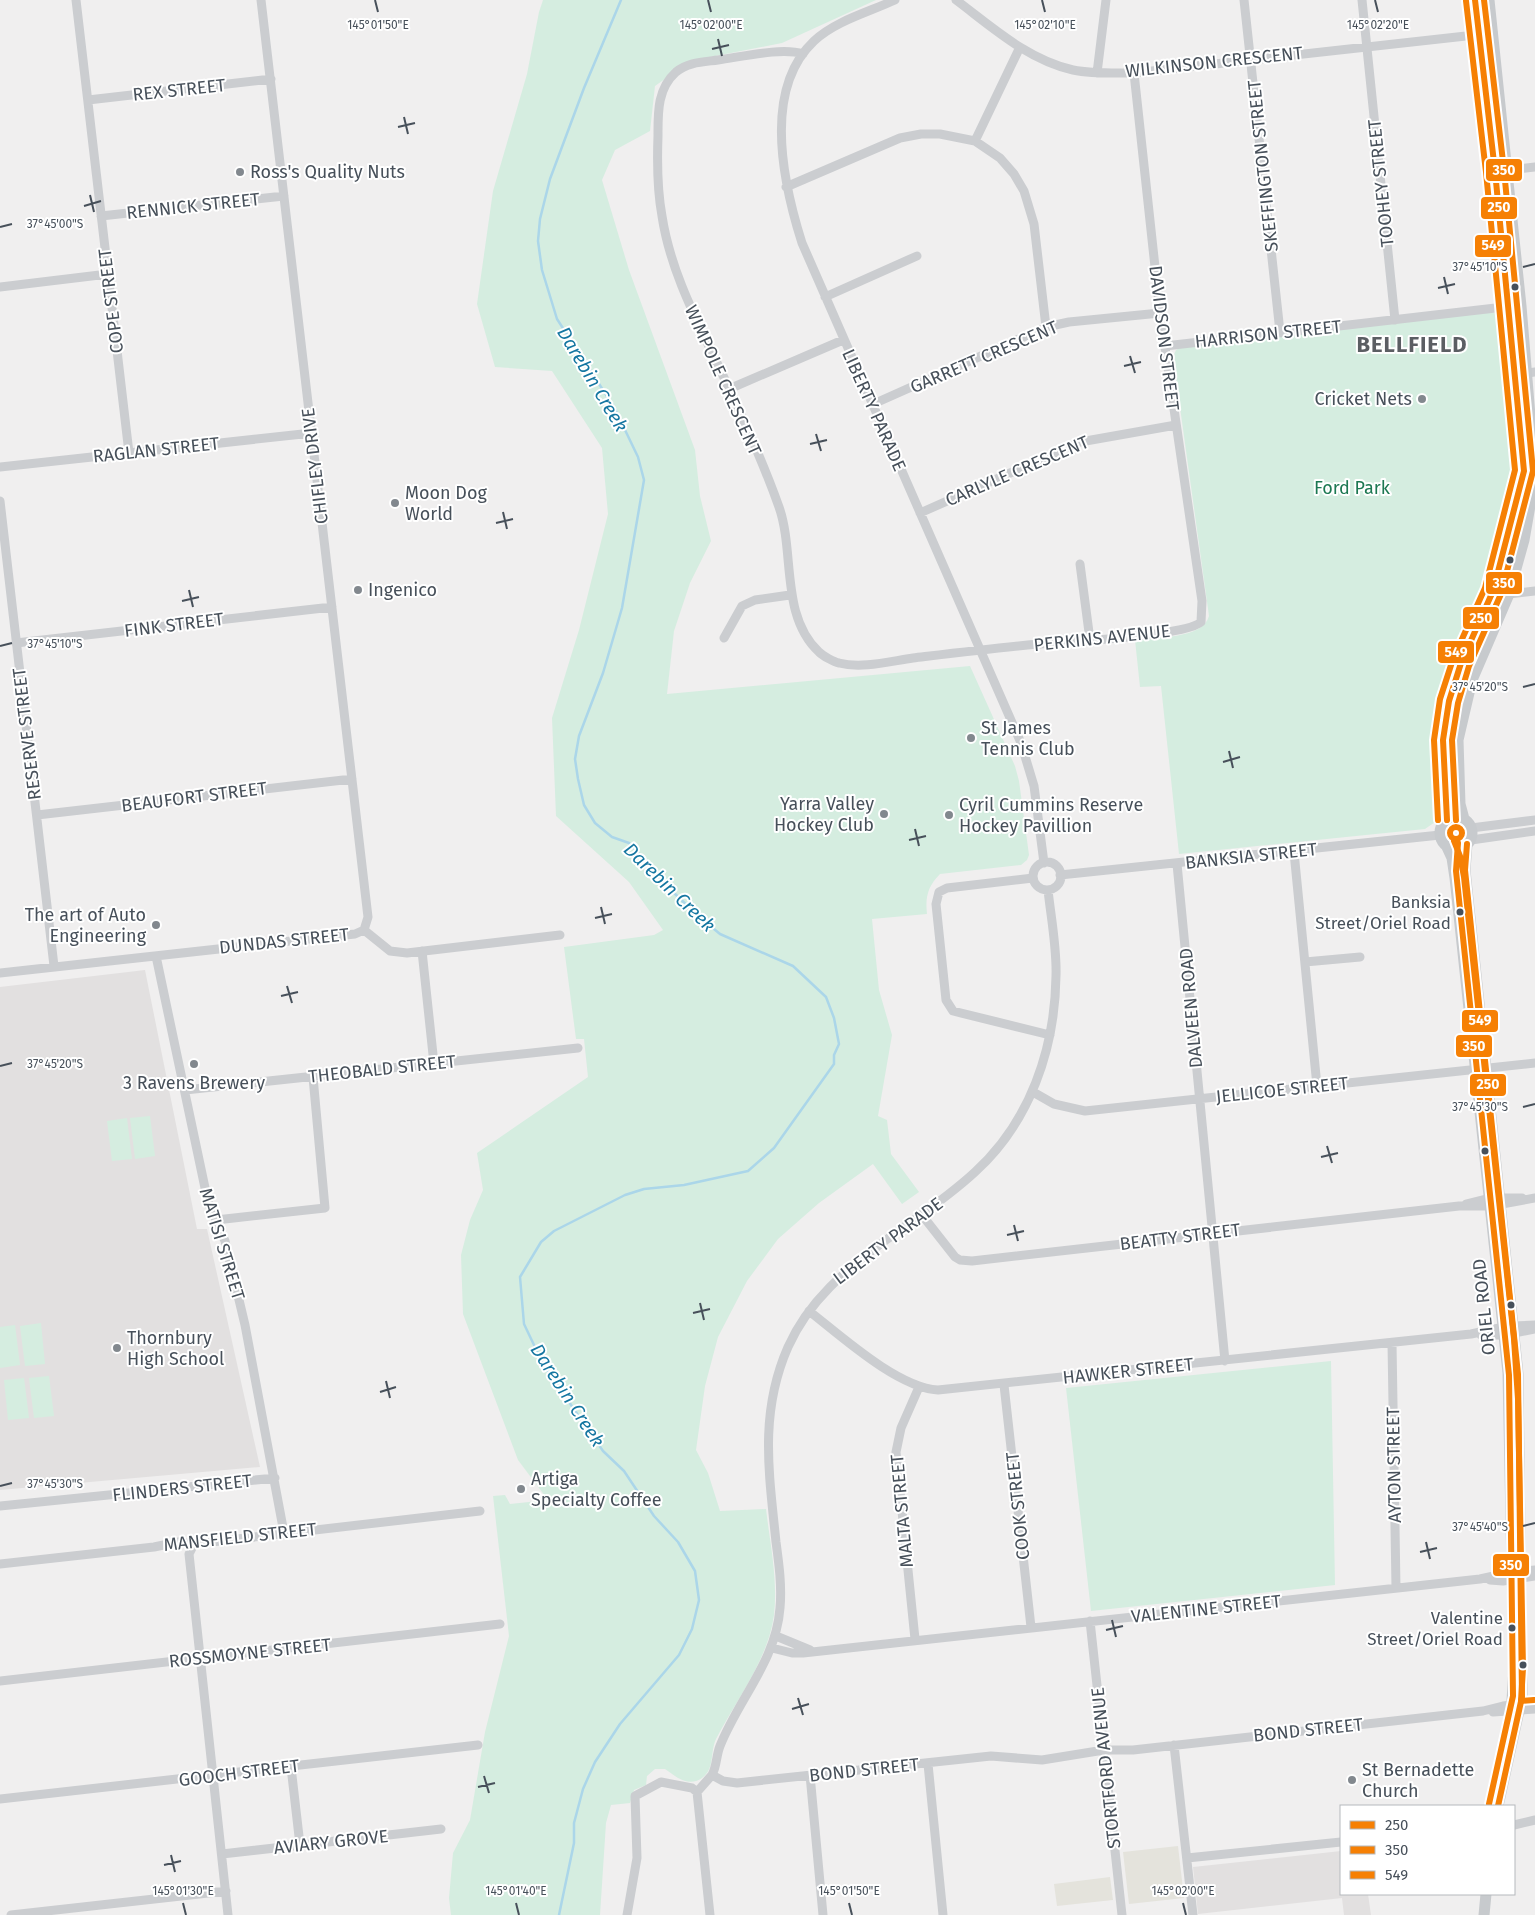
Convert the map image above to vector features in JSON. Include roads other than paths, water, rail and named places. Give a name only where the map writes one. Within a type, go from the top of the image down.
[{"type":"main road","name":"ORIEL ROAD","points":[[1475,0],[1478,35],[1501,171],[1531,373],[1535,477],[1524,540],[1509,594],[1472,680],[1458,740],[1460,804],[1468,833],[1465,870],[1487,1069],[1495,1202]]},
{"type":"main road","name":"ORIEL ROAD","points":[[1447,820],[1443,740],[1449,701],[1461,663],[1493,591],[1524,471],[1508,307],[1489,0]]},
{"type":"main road","points":[[1459,817],[1468,833],[1457,849],[1443,840],[1443,824],[1447,820],[1459,817]]},
{"type":"main road","name":"ORIEL ROAD","points":[[1443,840],[1452,858],[1455,878],[1475,1070],[1495,1202],[1509,1330],[1509,1399],[1517,1575],[1517,1707],[1498,1805]]},
{"type":"main road","points":[[1484,1915],[1486,1895]]},
{"type":"street","name":"COPE STREET","points":[[76,0],[129,453]]},
{"type":"street","name":"CHIFLEY DRIVE","points":[[261,0],[368,917],[364,930]]},
{"type":"street","name":"LIBERTY PARADE","points":[[895,0],[828,30],[814,41],[803,54],[790,79],[783,108],[782,154],[786,187],[802,243],[980,649],[1029,766],[1038,809],[1044,863]]},
{"type":"street","name":"WILKINSON CRESCENT","points":[[956,0],[1020,47],[1048,62],[1073,70],[1097,73],[1134,73],[1251,58],[1492,32]]},
{"type":"street","points":[[1097,73],[1106,0]]},
{"type":"street","name":"SKEFFINGTON STREET","points":[[1244,0],[1280,332]]},
{"type":"street","name":"TOOHEY STREET","points":[[1362,0],[1395,320]]},
{"type":"street","points":[[975,141],[1020,47]]},
{"type":"street","name":"WIMPOLE CRESCENT","points":[[803,54],[796,51],[690,63],[676,72],[664,86],[658,105],[657,181],[669,246],[686,298],[729,388],[779,507],[786,530],[790,595],[806,633],[820,653],[839,663],[863,664],[980,649]]},
{"type":"street","name":"DAVIDSON STREET","points":[[1134,73],[1160,313],[1202,601]]},
{"type":"street","name":"REX STREET","points":[[88,100],[271,79]]},
{"type":"street","points":[[786,187],[900,138],[921,134],[940,134],[975,141],[1000,158],[1014,174],[1024,191],[1034,224],[1046,327]]},
{"type":"street","points":[[1501,171],[1535,168]]},
{"type":"street","name":"RENNICK STREET","points":[[101,216],[284,196]]},
{"type":"street","points":[[825,297],[917,256]]},
{"type":"street","points":[[0,287],[108,274]]},
{"type":"street","name":"HARRISON STREET","points":[[1165,346],[1521,306]]},
{"type":"street","name":"GARRETT CRESCENT","points":[[871,404],[1046,327],[1069,322],[1160,313]]},
{"type":"street","points":[[729,388],[844,340]]},
{"type":"street","points":[[1515,374],[1531,373]]},
{"type":"street","name":"CARLYLE CRESCENT","points":[[920,513],[1080,442],[1176,426]]},
{"type":"street","name":"RAGLAN STREET","points":[[0,467],[312,433]]},
{"type":"street","name":"RESERVE STREET","points":[[0,501],[54,966]]},
{"type":"street","points":[[1080,564],[1090,640]]},
{"type":"street","points":[[1493,591],[1509,594],[1535,591]]},
{"type":"street","points":[[724,638],[742,606],[755,600],[790,595]]},
{"type":"street","name":"PERKINS AVENUE","points":[[980,649],[1190,629],[1201,622],[1202,601]]},
{"type":"street","name":"FINK STREET","points":[[16,643],[332,607]]},
{"type":"street","name":"BEAUFORT STREET","points":[[37,815],[352,779]]},
{"type":"street","points":[[1468,833],[1535,820]]},
{"type":"street","points":[[1468,833],[1535,830]]},
{"type":"street","name":"BANKSIA STREET","points":[[1060,875],[1294,852],[1443,840]]},
{"type":"street","points":[[1294,852],[1317,1086]]},
{"type":"street","points":[[1044,863],[1056,867],[1060,875],[1056,886],[1048,890],[1039,888],[1033,878],[1036,869],[1044,863]]},
{"type":"street","name":"DALVEEN ROAD","points":[[1177,864],[1211,1233],[1225,1361]]},
{"type":"street","points":[[1033,878],[947,888],[939,892],[936,904],[946,1000],[953,1010],[1050,1035]]},
{"type":"street","name":"LIBERTY PARADE","points":[[712,1775],[718,1762],[720,1745],[772,1648],[776,1636],[781,1596],[767,1463],[768,1424],[779,1368],[796,1330],[831,1283],[853,1264],[922,1215],[970,1176],[991,1156],[1033,1092],[1050,1035],[1056,974],[1048,890]]},
{"type":"street","name":"DUNDAS STREET","points":[[0,973],[355,934],[364,930],[390,951],[407,953],[560,934]]},
{"type":"street","points":[[422,951],[434,1064]]},
{"type":"street","name":"MATISI STREET","points":[[156,956],[208,1202],[232,1268],[275,1478],[284,1533]]},
{"type":"street","points":[[1305,962],[1360,957]]},
{"type":"street","name":"THEOBALD STREET","points":[[185,1090],[578,1048]]},
{"type":"street","name":"JELLICOE STREET","points":[[1033,1092],[1060,1106],[1085,1111],[1535,1063]]},
{"type":"street","points":[[216,1220],[325,1208],[312,1077]]},
{"type":"street","name":"BEATTY STREET","points":[[922,1215],[949,1251],[960,1260],[981,1260],[1534,1198]]},
{"type":"street","name":"HAWKER STREET","points":[[809,1311],[899,1378],[919,1387],[948,1390],[1535,1327]]},
{"type":"street","name":"AYTON STREET","points":[[1392,1343],[1396,1588]]},
{"type":"street","name":"COOK STREET","points":[[1004,1385],[1031,1627]]},
{"type":"street","name":"MALTA STREET","points":[[914,1639],[896,1461],[898,1435],[919,1387]]},
{"type":"street","name":"FLINDERS STREET","points":[[0,1506],[275,1478]]},
{"type":"street","name":"MANSFIELD STREET","points":[[0,1564],[178,1542],[194,1544],[480,1511]]},
{"type":"street","points":[[194,1544],[189,1554],[228,1915]]},
{"type":"street","name":"VALENTINE STREET","points":[[1517,1575],[1535,1570]]},
{"type":"street","name":"VALENTINE STREET","points":[[772,1648],[792,1653],[1517,1575],[1535,1576]]},
{"type":"street","name":"STORTFORD AVENUE","points":[[1090,1621],[1122,1915]]},
{"type":"street","name":"ROSSMOYNE STREET","points":[[0,1681],[500,1624]]},
{"type":"street","name":"VALENTINE STREET","points":[[776,1636],[812,1650]]},
{"type":"street","name":"BOND STREET","points":[[712,1775],[723,1781],[737,1783],[992,1756],[1042,1760],[1517,1707],[1535,1702]]},
{"type":"street","name":"BOND STREET","points":[[1517,1707],[1535,1709]]},
{"type":"street","name":"GOOCH STREET","points":[[0,1800],[478,1745]]},
{"type":"street","points":[[1174,1745],[1193,1915]]},
{"type":"street","points":[[928,1764],[943,1915]]},
{"type":"street","points":[[291,1767],[300,1845]]},
{"type":"street","points":[[696,1792],[712,1775]]},
{"type":"street","points":[[810,1775],[823,1915]]},
{"type":"street","points":[[628,1915],[637,1858],[635,1796],[661,1782],[692,1788],[696,1792],[710,1915]]},
{"type":"street","points":[[1515,1820],[1534,1820]]},
{"type":"street","points":[[1515,1825],[1534,1820]]},
{"type":"street","name":"AVIARY GROVE","points":[[222,1854],[441,1829]]},
{"type":"street","points":[[1187,1858],[1340,1842]]},
{"type":"street","points":[[11,1915],[226,1890]]},
{"type":"waterway","name":"Darebin Creek","points":[[559,1915],[574,1843],[574,1823],[583,1789],[595,1762],[620,1724],[679,1655],[692,1629],[699,1600],[695,1571],[678,1542],[654,1516],[624,1471],[603,1451],[544,1366],[524,1324],[520,1277],[541,1242],[554,1231],[625,1195],[644,1189],[684,1185],[748,1171],[774,1148],[834,1064],[834,1055],[839,1044],[834,1018],[826,997],[793,966],[720,934],[696,914],[649,869],[629,843],[612,837],[595,823],[584,805],[578,779],[575,759],[579,736],[603,673],[622,608],[644,480],[638,457],[614,407],[557,319],[542,270],[538,241],[540,219],[550,179],[584,88],[621,0]]},
{"type":"place","name":"Ross's Quality Nuts","points":[[240,172]]},
{"type":"place","name":"Cricket Nets","points":[[1422,399]]},
{"type":"place","name":"Moon Dog World","points":[[395,503]]},
{"type":"place","name":"Ingenico","points":[[358,590]]},
{"type":"place","name":"St James Tennis Club","points":[[971,738]]},
{"type":"place","name":"Yarra Valley Hockey Club","points":[[884,814]]},
{"type":"place","name":"Cyril Cummins Reserve Hockey Pavillion","points":[[949,815]]},
{"type":"place","name":"Banksia Street/Oriel Road","points":[[1460,912]]},
{"type":"place","name":"The art of Auto Engineering","points":[[156,925]]},
{"type":"place","name":"3 Ravens Brewery","points":[[194,1064]]},
{"type":"place","name":"Thornbury High School","points":[[117,1348]]},
{"type":"place","name":"Artiga Specialty Coffee","points":[[521,1489]]},
{"type":"place","name":"Valentine Street/Oriel Road","points":[[1512,1628]]},
{"type":"place","name":"St Bernadette Church","points":[[1352,1780]]},
{"type":"district","name":"BELLFIELD","points":[[1412,344]]},
{"type":"park label","name":"Ford Park","points":[[1352,488]]}]
